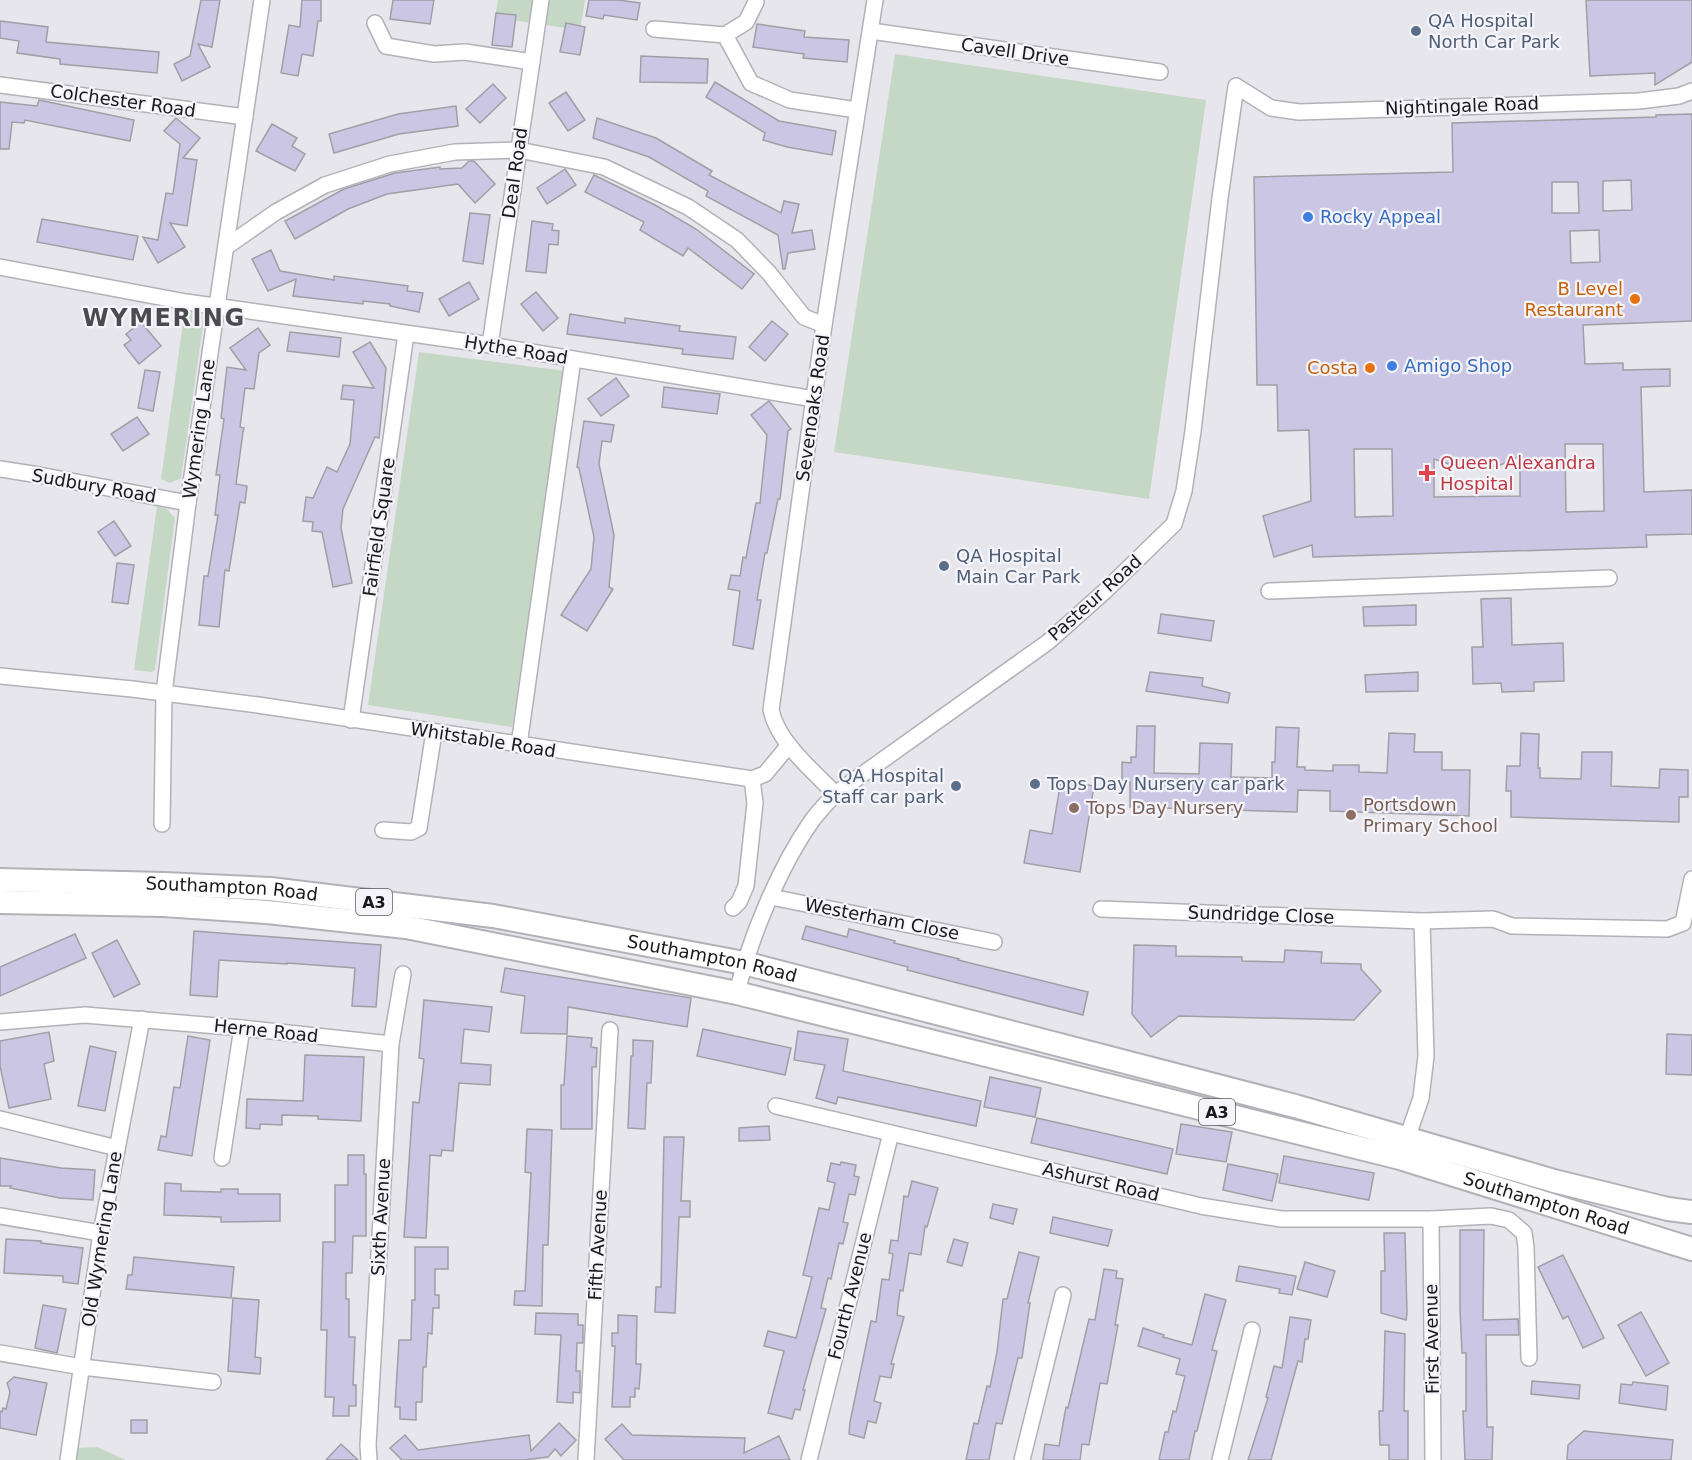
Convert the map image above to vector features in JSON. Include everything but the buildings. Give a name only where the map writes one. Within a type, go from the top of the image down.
[{"type":"main road","name":"Southampton Road","points":[[0,880],[164,884],[270,890],[493,916],[744,963],[1295,1106],[1404,1148],[1692,1249]]},
{"type":"main road","name":"Southampton Road","points":[[0,903],[163,905],[267,912],[406,927],[737,993],[1668,1209],[1692,1212]]},
{"type":"street","name":"Wymering Lane","points":[[162,824],[164,693],[188,503],[262,0]]},
{"type":"street","name":"Deal Road","points":[[490,345],[541,0]]},
{"type":"street","name":"Sevenoaks Road","points":[[835,794],[789,745],[774,722],[771,710],[824,325],[875,0]]},
{"type":"street","points":[[654,29],[725,35],[746,22],[756,2]]},
{"type":"street","points":[[375,23],[386,46],[434,54],[465,52],[532,62]]},
{"type":"street","name":"Cavell Drive","points":[[871,32],[1160,72]]},
{"type":"street","points":[[725,35],[751,83],[790,100],[857,110]]},
{"type":"street","name":"Colchester Road","points":[[0,85],[245,117]]},
{"type":"street","name":"Nightingale Road","points":[[1236,86],[1271,108],[1299,112],[1639,101],[1679,96],[1692,90]]},
{"type":"street","name":"Pasteur Road","points":[[737,993],[744,963],[771,897],[811,823],[835,794],[1048,642],[1174,524],[1184,491],[1193,430],[1220,198],[1236,86]]},
{"type":"street","points":[[226,247],[276,212],[325,184],[390,164],[455,152],[519,150],[604,167],[688,207],[737,240],[769,273],[804,317],[824,325]]},
{"type":"street","name":"Hythe Road","points":[[0,267],[186,302],[490,345],[814,399]]},
{"type":"street","name":"Fairfield Square","points":[[351,720],[406,334]]},
{"type":"street","points":[[519,745],[573,359]]},
{"type":"street","name":"Sudbury Road","points":[[0,470],[39,475],[188,503]]},
{"type":"street","points":[[1269,591],[1609,578]]},
{"type":"street","name":"Whitstable Road","points":[[0,676],[164,693],[752,779]]},
{"type":"street","points":[[383,830],[411,832],[419,828],[434,732]]},
{"type":"street","points":[[733,908],[739,902],[746,886],[755,803],[752,779],[765,774],[789,745]]},
{"type":"street","name":"Sundridge Close","points":[[1101,909],[1422,921],[1493,919],[1512,926],[1667,929],[1683,923],[1692,879]]},
{"type":"street","name":"Westerham Close","points":[[771,897],[994,942]]},
{"type":"street","points":[[1404,1148],[1421,1098],[1426,1056],[1422,921]]},
{"type":"street","name":"Sixth Avenue","points":[[369,1460],[368,1433],[391,1044],[403,974]]},
{"type":"street","name":"Herne Road","points":[[0,1022],[86,1015],[242,1028],[391,1044]]},
{"type":"street","name":"Old Wymering Lane","points":[[68,1460],[101,1233],[142,1019]]},
{"type":"street","points":[[222,1158],[242,1028]]},
{"type":"street","name":"Fifth Avenue","points":[[586,1460],[610,1030]]},
{"type":"street","name":"Ashurst Road","points":[[776,1106],[1202,1206],[1281,1219],[1431,1219],[1491,1216],[1509,1220],[1524,1233],[1527,1256],[1529,1358]]},
{"type":"street","points":[[0,1119],[117,1148]]},
{"type":"street","name":"Fourth Avenue","points":[[809,1460],[891,1133]]},
{"type":"street","points":[[0,1216],[101,1233]]},
{"type":"street","name":"First Avenue","points":[[1431,1219],[1433,1460]]},
{"type":"street","points":[[1022,1460],[1063,1295]]},
{"type":"street","points":[[1220,1460],[1252,1330]]},
{"type":"street","points":[[0,1353],[82,1367],[213,1382]]},
{"type":"green space","points":[[498,0],[585,0],[580,30],[495,18]]},
{"type":"green space","points":[[895,54],[1206,100],[1149,499],[834,452]]},
{"type":"green space","points":[[185,309],[205,312],[181,478],[170,483],[161,479]]},
{"type":"green space","points":[[419,352],[565,371],[512,727],[368,705]]},
{"type":"green space","points":[[157,506],[167,509],[175,518],[155,670],[152,672],[134,670]]},
{"type":"green space","points":[[97,1447],[126,1460],[71,1460],[73,1448]]},
{"type":"place","name":"QA Hospital North Car Park","points":[[1416,31]]},
{"type":"place","name":"Rocky Appeal","points":[[1308,217]]},
{"type":"place","name":"B Level Restaurant","points":[[1635,299]]},
{"type":"place","name":"Amigo Shop","points":[[1392,366]]},
{"type":"place","name":"Costa","points":[[1370,368]]},
{"type":"place","name":"Queen Alexandra Hospital","points":[[1427,473]]},
{"type":"place","name":"QA Hospital Main Car Park","points":[[944,566]]},
{"type":"place","name":"Tops Day Nursery car park","points":[[1035,784]]},
{"type":"place","name":"QA Hospital Staff car park","points":[[956,786]]},
{"type":"place","name":"Tops Day Nursery","points":[[1074,808]]},
{"type":"place","name":"Portsdown Primary School","points":[[1351,815]]},
{"type":"district","name":"WYMERING","points":[[164,318]]}]
